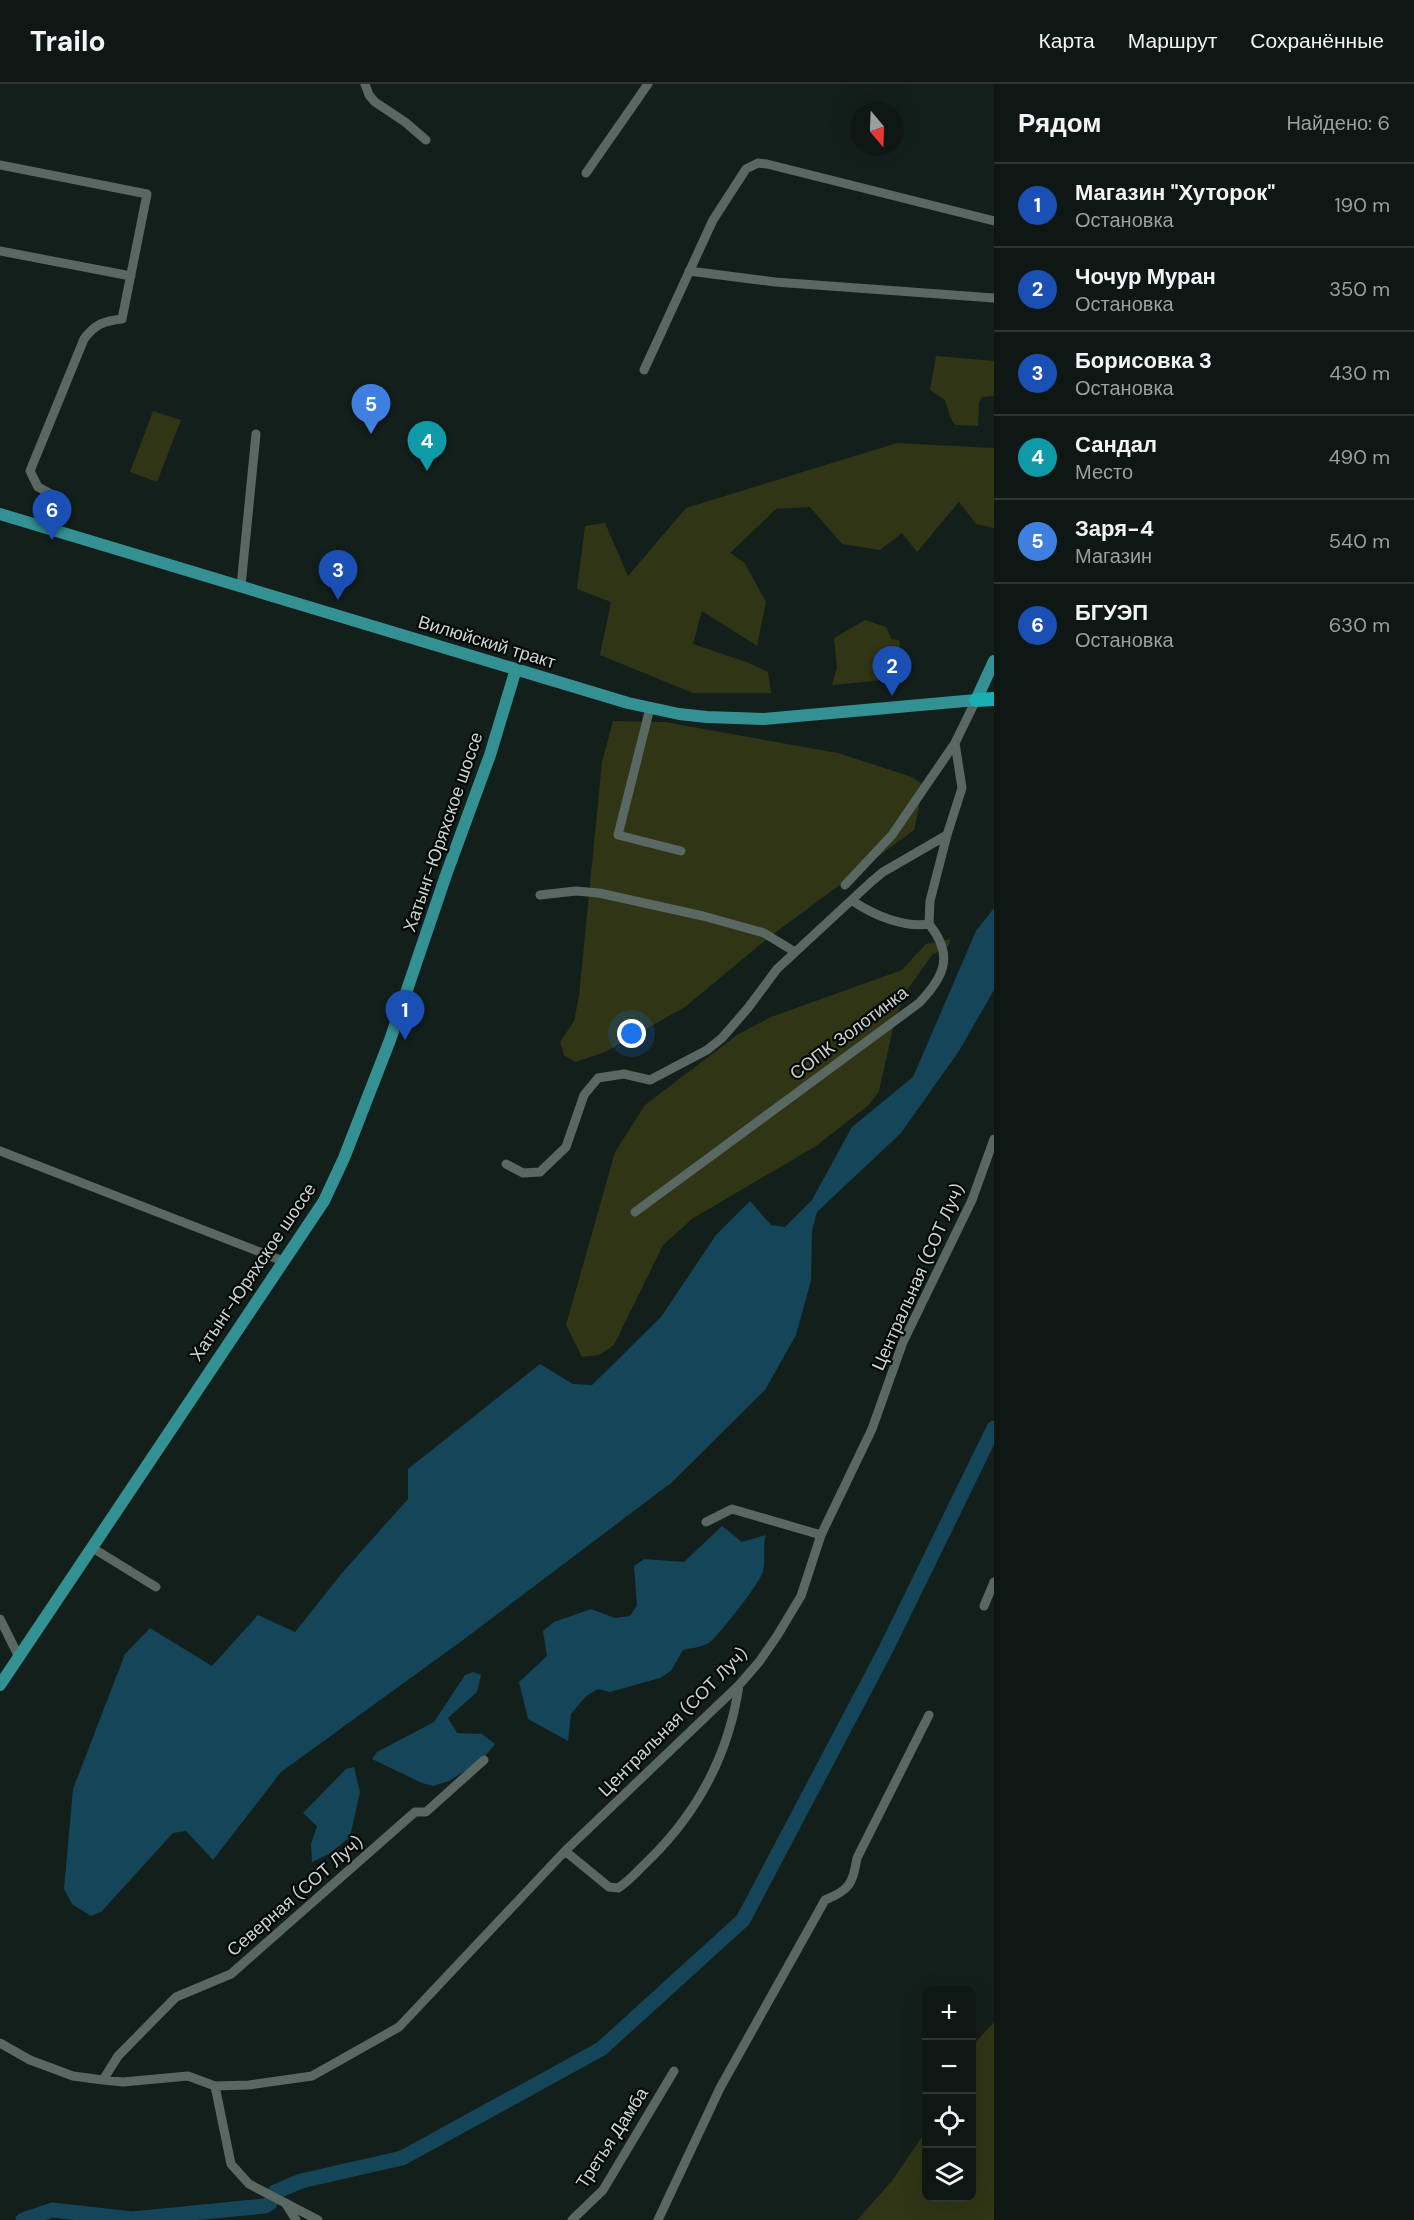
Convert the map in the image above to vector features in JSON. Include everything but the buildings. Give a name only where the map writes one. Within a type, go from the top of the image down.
[{"type":"highway","points":[[976,700],[994,699]]},
{"type":"main road","name":"Вилюйский тракт","points":[[0,514],[650,708],[707,717],[764,719],[976,700]]},
{"type":"main road","points":[[976,700],[994,661]]},
{"type":"main road","name":"Хатынг-Юряхское шоссе","points":[[0,1685],[324,1201],[345,1158],[390,1040],[490,755],[516,669]]},
{"type":"street","points":[[365,84],[369,95],[375,102],[405,122],[426,140]]},
{"type":"street","points":[[586,173],[648,84]]},
{"type":"street","points":[[644,370],[713,220],[746,169],[758,163],[994,221]]},
{"type":"street","points":[[0,165],[147,194],[122,319],[98,324],[84,339],[30,471],[38,487],[53,495],[45,528]]},
{"type":"street","points":[[0,251],[131,276]]},
{"type":"street","points":[[689,271],[775,282],[994,298]]},
{"type":"street","points":[[241,586],[256,434]]},
{"type":"street","points":[[845,885],[892,835],[955,743],[976,700]]},
{"type":"street","points":[[650,708],[618,835],[681,852]]},
{"type":"street","points":[[852,901],[866,911],[885,917],[921,925],[929,924],[930,901],[962,788],[955,743]]},
{"type":"street","points":[[506,1164],[523,1173],[540,1172],[566,1147],[584,1095],[598,1078],[624,1074],[650,1080],[707,1050],[722,1038],[748,1008],[777,969],[883,872],[947,835]]},
{"type":"street","points":[[540,895],[576,891],[599,893],[703,916],[764,933],[795,952]]},
{"type":"street","name":"СОПК Золотинка","points":[[635,1212],[919,1003],[928,994],[945,959],[940,937],[929,924]]},
{"type":"street","name":"Центральная (СОТ Луч)","points":[[215,2086],[249,2085],[312,2076],[399,2027],[565,1851],[739,1685],[759,1662],[801,1596],[821,1535],[872,1429],[903,1342],[972,1200],[994,1139]]},
{"type":"street","points":[[0,1151],[283,1261]]},
{"type":"street","points":[[706,1522],[732,1509],[821,1535]]},
{"type":"street","points":[[91,1546],[156,1587]]},
{"type":"street","points":[[984,1606],[994,1582]]},
{"type":"street","points":[[0,1619],[18,1655]]},
{"type":"street","points":[[565,1851],[609,1887],[618,1888],[630,1878],[658,1851],[690,1811],[714,1772],[731,1728],[739,1685]]},
{"type":"street","points":[[658,2220],[720,2088],[825,1899],[841,1893],[854,1880],[857,1858],[929,1715]]},
{"type":"street","name":"Северная (СОТ Луч)","points":[[103,2080],[118,2056],[176,1996],[231,1974],[415,1812],[426,1812],[484,1760]]},
{"type":"street","points":[[0,2043],[30,2060],[73,2076],[123,2082],[188,2076],[215,2086],[231,2164],[249,2184],[318,2220]]},
{"type":"street","name":"Третья Дамба","points":[[572,2220],[603,2190],[674,2071]]},
{"type":"street","points":[[285,2203],[296,2220]]},
{"type":"green space","points":[[936,356],[994,361],[994,396],[982,397],[979,403],[978,426],[955,425],[945,400],[930,390]]},
{"type":"green space","points":[[153,411],[181,420],[157,482],[130,472]]},
{"type":"green space","points":[[897,443],[994,448],[994,528],[976,524],[959,502],[917,552],[902,533],[880,550],[842,544],[810,507],[776,509],[730,553],[744,562],[766,602],[757,646],[702,611],[693,644],[768,672],[771,693],[693,693],[600,655],[611,602],[577,589],[585,526],[605,523],[628,576],[686,508]]},
{"type":"green space","points":[[865,620],[886,627],[891,639],[899,640],[905,678],[832,685],[837,667],[834,638]]},
{"type":"green space","points":[[613,721],[665,722],[838,753],[912,777],[924,785],[914,830],[768,938],[685,1007],[605,1052],[575,1062],[564,1055],[560,1042],[574,1021],[579,996],[602,762]]},
{"type":"green space","points":[[951,939],[948,946],[932,955],[907,990],[895,1020],[879,1091],[870,1104],[816,1146],[692,1219],[663,1245],[614,1345],[599,1355],[582,1357],[566,1325],[615,1152],[645,1105],[737,1035],[771,1017],[902,970],[926,944]]},
{"type":"green space","points":[[994,2022],[994,2220],[857,2220],[891,2182],[922,2137],[922,2202],[976,2202],[976,2042]]},
{"type":"water","points":[[994,908],[994,990],[959,1051],[901,1133],[817,1212],[812,1231],[811,1280],[796,1335],[765,1390],[671,1483],[463,1640],[281,1772],[213,1860],[186,1831],[173,1833],[101,1912],[91,1916],[72,1904],[64,1889],[73,1789],[125,1654],[150,1628],[212,1666],[258,1615],[295,1632],[342,1573],[408,1499],[408,1469],[540,1364],[573,1384],[592,1385],[661,1317],[716,1235],[750,1201],[771,1225],[785,1227],[812,1200],[852,1127],[913,1077],[976,931]]},
{"type":"water","points":[[722,1526],[742,1542],[766,1535],[764,1566],[755,1586],[710,1642],[683,1650],[671,1671],[660,1678],[610,1692],[598,1689],[586,1696],[571,1714],[568,1741],[528,1719],[519,1682],[547,1656],[543,1631],[554,1622],[591,1609],[615,1618],[630,1616],[637,1605],[634,1566],[644,1559],[684,1562]]},
{"type":"water","points":[[473,1672],[481,1675],[477,1692],[448,1718],[457,1733],[482,1734],[495,1744],[482,1760],[449,1781],[433,1786],[372,1759],[377,1752],[434,1722],[465,1675]]},
{"type":"water","points":[[354,1767],[360,1792],[350,1837],[329,1854],[312,1862],[311,1844],[317,1826],[303,1813],[346,1769]]},
{"type":"waterway","points":[[275,2192],[301,2181],[402,2158],[601,2049],[743,1920],[886,1649],[994,1428]]},
{"type":"waterway","points":[[23,2220],[52,2210],[132,2219],[265,2206],[270,2203]]},
{"type":"place","name":"Заря-4","points":[[371,434]]},
{"type":"place","name":"Сандал","points":[[427,471]]},
{"type":"place","name":"БГУЭП","points":[[52,540]]},
{"type":"place","name":"Борисовка 3","points":[[338,600]]},
{"type":"place","name":"Чочур Муран","points":[[892,696]]},
{"type":"place","name":"Магазин \"Хуторок\"","points":[[405,1040]]}]
